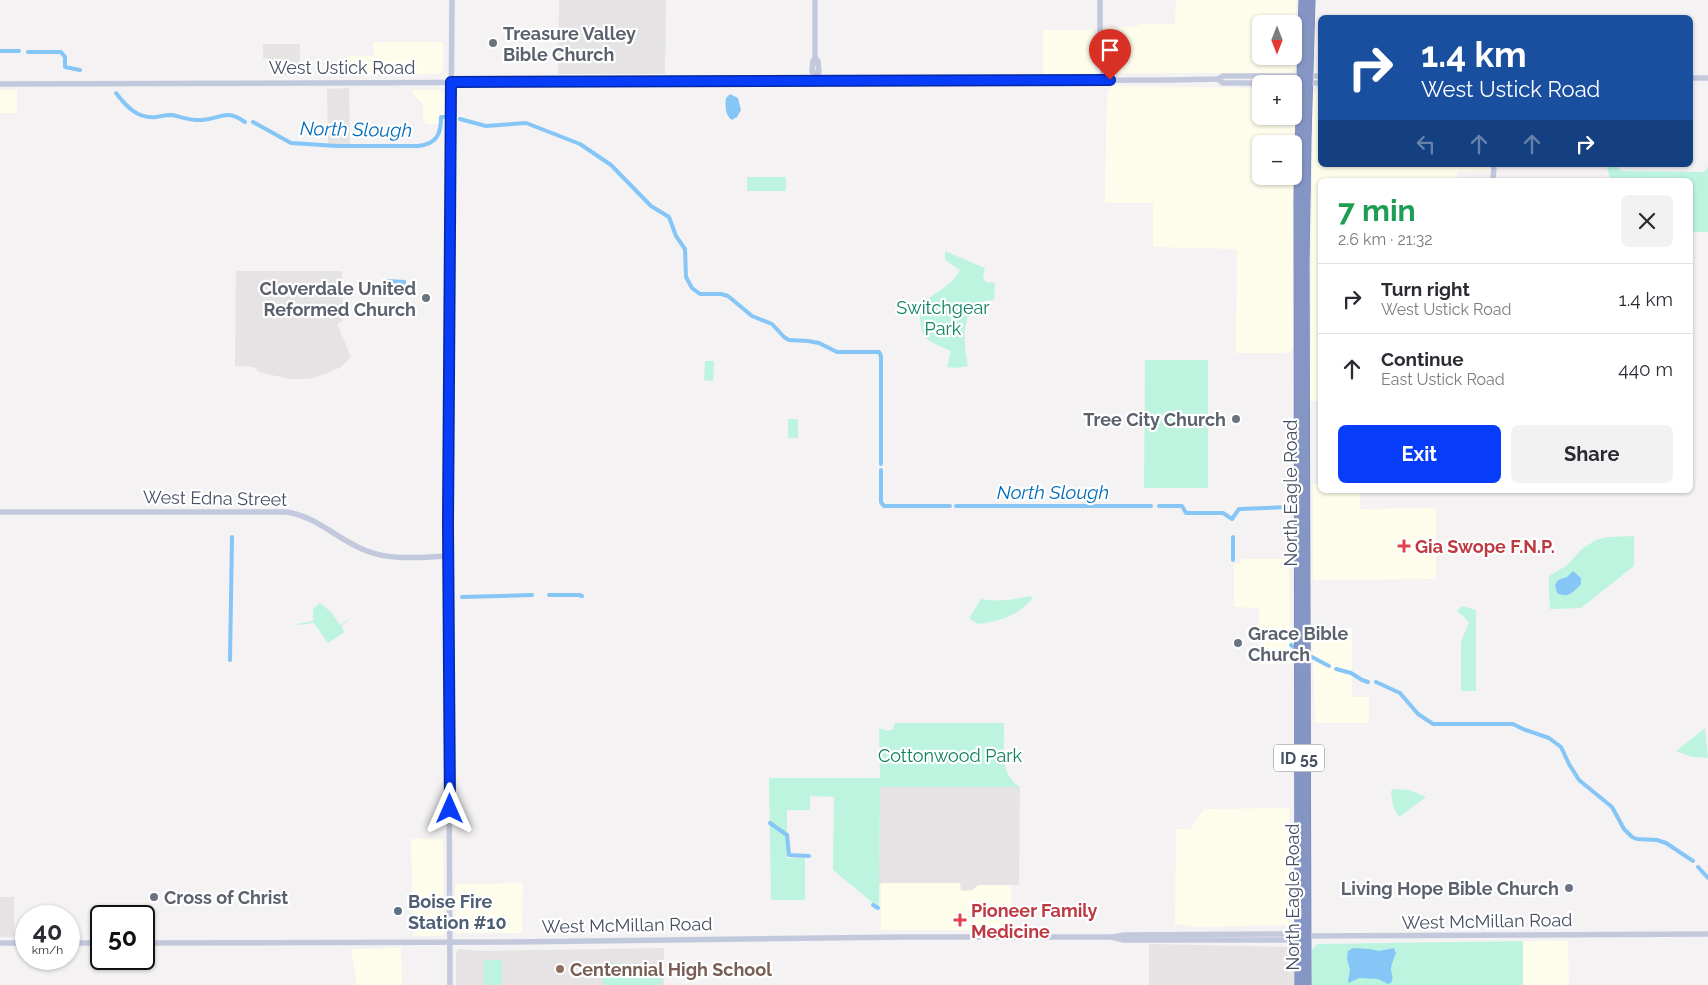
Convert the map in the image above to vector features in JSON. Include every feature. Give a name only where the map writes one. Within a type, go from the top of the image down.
[{"type":"highway","name":"North Eagle Road","points":[[1303,0],[1306,186],[1297,473],[1299,688],[1306,715],[1307,985]]},
{"type":"highway","name":"North Eagle Road","points":[[1299,985],[1305,368],[1302,356],[1298,196],[1311,0]]},
{"type":"main road","points":[[450,985],[448,556],[452,0]]},
{"type":"main road","points":[[815,0],[815,58]]},
{"type":"main road","points":[[1100,0],[1100,43],[1103,60],[1103,80]]},
{"type":"main road","name":"West Ustick Road","points":[[0,84],[1103,80],[1218,79],[1223,76],[1305,80]]},
{"type":"main road","points":[[1305,80],[1318,77]]},
{"type":"main road","points":[[1693,78],[1708,78]]},
{"type":"main road","points":[[1305,80],[1318,83]]},
{"type":"main road","name":"West Edna Street","points":[[0,512],[287,512],[307,517],[349,542],[373,553],[398,556],[448,556]]},
{"type":"main road","points":[[1124,934],[1133,937],[1152,937],[1155,940]]},
{"type":"main road","name":"West McMillan Road","points":[[155,943],[450,942],[828,937],[1111,937],[1124,934],[1290,934],[1299,936],[1708,934]]},
{"type":"main road","name":"West McMillan Road","points":[[1111,937],[1124,940],[1290,940],[1299,936]]},
{"type":"main road","points":[[0,943],[15,943]]},
{"type":"shaded area","points":[[559,0],[666,0],[665,74],[558,74]]},
{"type":"shaded area","points":[[1176,0],[1296,0],[1296,15],[1252,15],[1252,65],[1296,66],[1290,73],[1112,73],[1109,71],[1105,28],[1131,27],[1142,24],[1175,24]]},
{"type":"shaded area","points":[[1043,30],[1094,30],[1095,74],[1043,74]]},
{"type":"shaded area","points":[[373,42],[443,42],[443,70],[439,74],[345,74],[344,58],[347,56],[374,56]]},
{"type":"shaded area","points":[[263,44],[300,44],[300,75],[272,75],[272,59],[263,58]]},
{"type":"shaded area","points":[[1113,86],[1252,88],[1252,125],[1297,125],[1297,135],[1252,135],[1252,185],[1296,185],[1294,346],[1292,350],[1287,353],[1236,353],[1237,249],[1153,247],[1153,203],[1105,203],[1108,91]]},
{"type":"shaded area","points":[[349,88],[350,144],[328,144],[327,89]]},
{"type":"shaded area","points":[[1318,89],[1318,167],[1491,167],[1491,171],[1457,172],[1457,178],[1318,178],[1318,401],[1310,401],[1313,96]]},
{"type":"shaded area","points":[[0,90],[17,90],[17,113],[0,113]]},
{"type":"shaded area","points":[[412,90],[440,90],[444,95],[444,115],[440,115],[439,124],[426,124],[423,118],[423,104],[414,96]]},
{"type":"shaded area","points":[[236,271],[342,271],[343,321],[337,324],[351,357],[341,367],[309,379],[289,379],[259,372],[254,367],[235,366]]},
{"type":"shaded area","points":[[1313,484],[1318,484],[1318,493],[1360,493],[1360,509],[1436,508],[1436,579],[1313,580]]},
{"type":"shaded area","points":[[1241,559],[1289,559],[1290,664],[1259,664],[1259,608],[1234,607],[1234,564],[1240,563]]},
{"type":"shaded area","points":[[1352,628],[1352,697],[1369,697],[1369,723],[1315,723],[1312,629]]},
{"type":"shaded area","points":[[880,787],[1020,787],[1019,885],[978,885],[972,890],[965,891],[961,890],[960,883],[879,883]]},
{"type":"shaded area","points":[[1289,808],[1289,925],[1198,927],[1175,924],[1176,829],[1190,829],[1204,809]]},
{"type":"shaded area","points":[[411,839],[443,839],[444,932],[441,936],[413,936]]},
{"type":"shaded area","points":[[523,883],[522,933],[456,933],[455,884]]},
{"type":"shaded area","points":[[881,883],[961,883],[965,891],[973,889],[978,885],[1011,885],[1012,928],[1008,930],[881,930]]},
{"type":"shaded area","points":[[0,897],[14,897],[13,937],[0,937]]},
{"type":"shaded area","points":[[1523,941],[1568,941],[1569,985],[1523,985]]},
{"type":"shaded area","points":[[1149,944],[1295,947],[1295,985],[1149,985]]},
{"type":"shaded area","points":[[401,948],[402,985],[357,985],[351,949]]},
{"type":"shaded area","name":"Centennial High School","points":[[664,948],[664,985],[456,985],[456,953],[459,949],[479,951]]},
{"type":"green space","points":[[1618,167],[1621,171],[1704,172],[1708,167],[1708,232],[1693,232],[1693,178],[1610,178],[1607,168]]},
{"type":"green space","points":[[747,177],[786,177],[786,191],[747,191]]},
{"type":"green space","name":"Switchgear Park","points":[[945,251],[985,268],[983,278],[986,282],[995,283],[994,300],[983,302],[974,307],[966,324],[965,346],[968,366],[955,368],[947,367],[951,351],[928,339],[924,335],[921,324],[920,306],[947,286],[960,270],[945,260]]},
{"type":"green space","points":[[1145,360],[1208,360],[1208,488],[1144,488]]},
{"type":"green space","points":[[705,361],[714,361],[713,381],[704,380]]},
{"type":"green space","points":[[788,419],[798,419],[798,438],[788,438]]},
{"type":"green space","points":[[1634,536],[1634,566],[1581,608],[1550,609],[1550,575],[1566,566],[1582,549],[1596,540],[1607,537]]},
{"type":"green space","points":[[1030,596],[1033,598],[1027,604],[1008,617],[978,624],[969,618],[981,599],[1006,600]]},
{"type":"green space","points":[[320,603],[331,612],[340,625],[354,616],[341,626],[345,632],[328,643],[314,623],[297,625],[313,621],[313,609]]},
{"type":"green space","points":[[1462,606],[1476,610],[1476,691],[1461,691],[1461,642],[1469,622],[1457,611]]},
{"type":"green space","name":"Cottonwood Park","points":[[895,723],[1004,723],[1004,759],[1006,767],[1008,774],[1020,787],[880,787],[879,908],[833,870],[834,797],[810,796],[810,810],[787,810],[787,858],[805,858],[805,900],[771,900],[769,778],[880,778],[879,728],[888,731],[893,729]]},
{"type":"green space","points":[[1705,728],[1708,758],[1692,757],[1676,751]]},
{"type":"green space","points":[[1394,789],[1409,790],[1426,797],[1399,817],[1393,806],[1391,791]]},
{"type":"green space","points":[[1523,941],[1523,985],[1311,985],[1312,950],[1317,944]]},
{"type":"green space","points":[[484,960],[502,960],[502,985],[484,985]]},
{"type":"green space","points":[[608,963],[640,964],[640,967],[661,967],[662,985],[603,985],[603,969]]},
{"type":"water","points":[[730,94],[738,98],[741,110],[737,117],[732,120],[728,116],[726,107],[726,98]]},
{"type":"water","points":[[387,279],[406,280],[406,293],[387,292]]},
{"type":"water","points":[[1573,571],[1581,578],[1581,584],[1568,595],[1557,593],[1555,585],[1558,580],[1567,577]]},
{"type":"water","points":[[1353,948],[1379,951],[1394,948],[1396,953],[1391,968],[1393,978],[1391,983],[1388,984],[1378,979],[1359,978],[1349,983],[1350,970],[1347,959],[1348,951]]},
{"type":"waterway","name":"North Slough","points":[[0,51],[19,51]]},
{"type":"waterway","name":"North Slough","points":[[28,52],[61,52],[65,57],[65,67],[80,70]]},
{"type":"waterway","name":"North Slough","points":[[116,93],[128,107],[143,116],[172,115],[198,120],[228,115],[245,122]]},
{"type":"waterway","name":"North Slough","points":[[253,122],[291,143],[337,146],[418,146],[430,143],[437,137],[441,117],[444,117]]},
{"type":"waterway","name":"North Slough","points":[[460,119],[486,126],[526,123],[580,144],[611,165],[651,206],[669,217],[676,236],[685,249],[686,277],[692,288],[700,294],[728,296],[752,316],[772,324],[789,340],[819,343],[837,352],[879,352],[881,356],[881,464]]},
{"type":"waterway","name":"North Slough","points":[[881,470],[881,502],[884,506],[950,506]]},
{"type":"waterway","name":"North Slough","points":[[956,506],[1151,506]]},
{"type":"waterway","name":"North Slough","points":[[1159,506],[1182,506],[1186,513],[1223,513],[1232,519],[1239,509],[1290,507]]},
{"type":"waterway","points":[[230,660],[232,537]]},
{"type":"waterway","name":"North Slough","points":[[1233,537],[1233,560]]},
{"type":"waterway","points":[[462,597],[532,595]]},
{"type":"waterway","points":[[549,595],[582,596]]},
{"type":"waterway","name":"North Slough","points":[[1310,656],[1329,666]]},
{"type":"waterway","name":"North Slough","points":[[1336,669],[1351,673],[1368,682]]},
{"type":"waterway","name":"North Slough","points":[[1376,682],[1400,693],[1418,714],[1433,724],[1513,724],[1549,738],[1561,747],[1579,780],[1612,807],[1624,829],[1632,837],[1666,843],[1693,861]]},
{"type":"waterway","points":[[770,823],[787,835],[789,855],[809,856]]},
{"type":"waterway","name":"North Slough","points":[[1698,867],[1708,878]]},
{"type":"waterway","points":[[873,905],[878,908]]},
{"type":"place","name":"Treasure Valley Bible Church","points":[[493,43]]},
{"type":"place","name":"Cloverdale United Reformed Church","points":[[426,298]]},
{"type":"place","name":"Tree City Church","points":[[1236,419]]},
{"type":"place","name":"Gia Swope F.N.P.","points":[[1404,546]]},
{"type":"place","name":"Grace Bible Church","points":[[1238,643]]},
{"type":"place","name":"Living Hope Bible Church","points":[[1569,888]]},
{"type":"place","name":"Cross of Christ","points":[[154,897]]},
{"type":"place","name":"Boise Fire Station #10","points":[[398,911]]},
{"type":"place","name":"Pioneer Family Medicine","points":[[960,920]]},
{"type":"place","name":"Centennial High School","points":[[560,969]]},
{"type":"route","points":[[450,809],[448,524],[451,82],[1110,80]]}]
